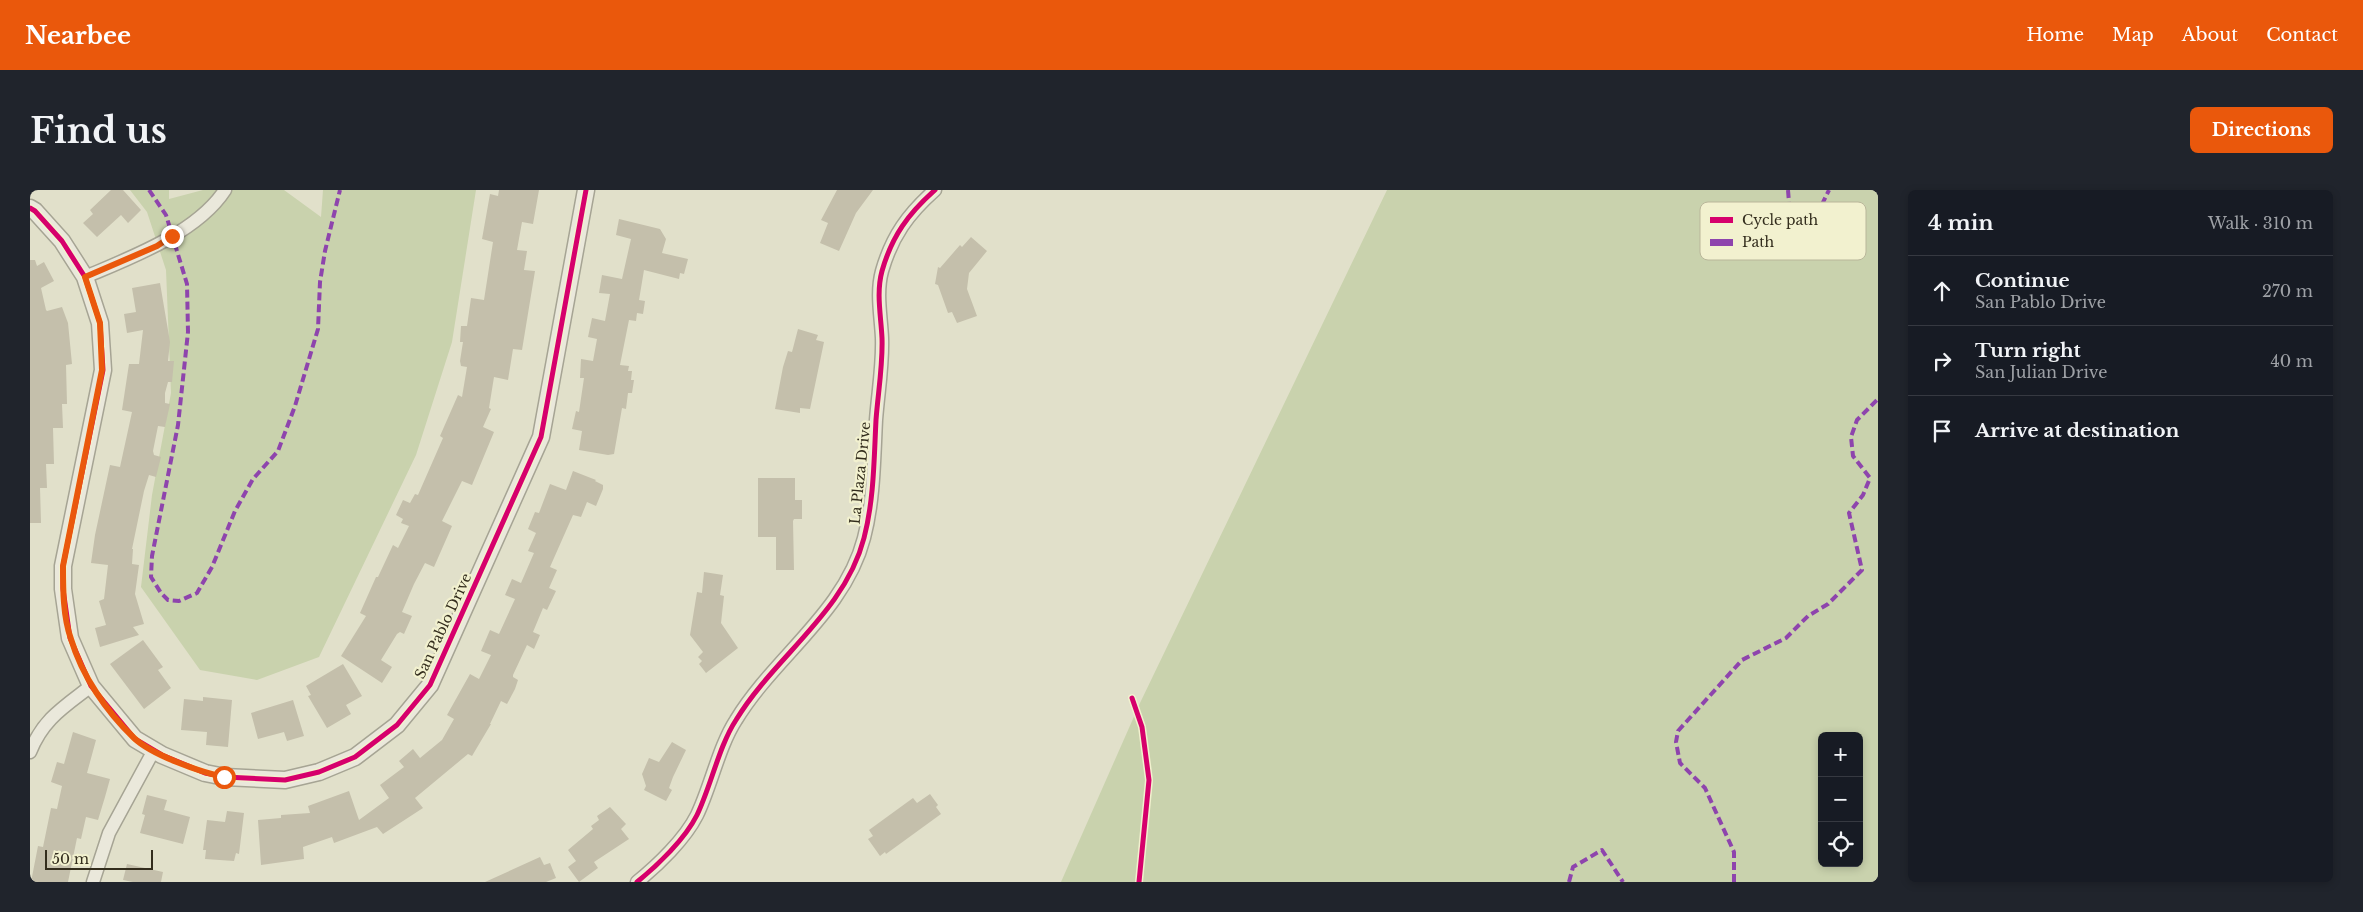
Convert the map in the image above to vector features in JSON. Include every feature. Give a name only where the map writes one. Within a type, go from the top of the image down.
[{"type":"street","points":[[85,277],[157,246],[204,214],[225,190]]},
{"type":"street","name":"San Pablo Drive","points":[[30,208],[62,241],[85,277],[100,323],[102,370],[63,566],[63,588],[70,638],[91,686],[135,739],[154,750],[205,773],[224,777],[288,780],[319,772],[355,757],[396,725],[430,685],[541,437],[586,190]]},
{"type":"street","name":"La Plaza Drive","points":[[637,882],[660,864],[696,816],[735,720],[779,663],[838,597],[852,570],[864,538],[871,503],[882,338],[879,308],[882,272],[900,228],[913,210],[935,190]]},
{"type":"street","points":[[30,752],[35,738],[50,716],[91,686]]},
{"type":"street","points":[[92,882],[109,833],[154,750]]},
{"type":"green space","points":[[130,190],[169,190],[169,199],[203,190],[284,190],[321,217],[323,190],[476,190],[452,342],[416,455],[319,657],[257,680],[200,670],[141,587],[152,495],[171,393],[166,270],[147,212]]},
{"type":"green space","points":[[1387,190],[1878,190],[1878,882],[1061,882],[1140,703]]},
{"type":"building","points":[[111,190],[123,190],[141,210],[128,223],[121,215],[97,237],[83,223],[93,214],[90,210]]},
{"type":"building","points":[[499,190],[539,190],[533,224],[522,222],[517,250],[527,251],[524,270],[535,271],[522,350],[513,349],[508,380],[494,377],[489,408],[491,409],[483,427],[494,432],[472,485],[462,481],[442,521],[452,526],[434,567],[425,563],[414,584],[402,612],[412,616],[404,634],[400,632],[397,634],[381,660],[392,667],[382,683],[341,656],[366,616],[360,613],[376,577],[378,577],[393,545],[398,548],[409,526],[401,523],[403,519],[396,515],[403,500],[410,503],[415,494],[418,495],[443,438],[440,436],[458,395],[462,397],[467,367],[461,366],[460,361],[463,342],[460,342],[461,326],[467,326],[471,298],[484,300],[493,242],[482,239],[490,194],[498,196]]},
{"type":"building","points":[[837,190],[873,190],[856,213],[839,251],[820,243],[828,223],[821,220]]},
{"type":"building","points":[[619,219],[660,229],[666,239],[662,253],[688,259],[684,274],[680,273],[679,279],[644,270],[639,300],[645,301],[643,314],[637,313],[636,321],[629,320],[620,365],[629,366],[628,371],[632,371],[631,380],[634,380],[632,393],[628,393],[626,409],[622,408],[614,454],[608,455],[579,450],[582,431],[572,429],[576,411],[579,412],[584,378],[580,378],[581,359],[593,361],[597,339],[588,337],[592,318],[605,321],[610,294],[599,293],[602,275],[622,279],[631,239],[616,235]]},
{"type":"building","points":[[971,237],[987,251],[969,273],[967,289],[977,316],[957,323],[952,312],[948,313],[938,285],[935,284],[938,267],[940,268],[960,245],[962,247]]},
{"type":"building","points":[[30,260],[35,260],[37,266],[44,262],[54,281],[41,288],[47,311],[62,307],[68,323],[72,364],[66,365],[67,404],[62,404],[63,428],[53,428],[54,464],[46,464],[47,488],[40,488],[41,523],[30,523]]},
{"type":"building","points":[[160,283],[170,342],[168,361],[174,361],[172,382],[168,382],[165,393],[165,403],[170,404],[165,427],[158,426],[153,451],[154,455],[161,457],[156,477],[149,475],[132,549],[132,564],[139,565],[135,594],[144,624],[133,627],[139,635],[100,647],[95,628],[106,625],[99,601],[104,599],[108,565],[91,563],[110,465],[120,467],[132,412],[122,410],[129,364],[139,364],[143,330],[127,333],[124,314],[136,312],[132,288]]},
{"type":"building","points":[[798,329],[818,335],[816,340],[824,342],[810,409],[800,408],[800,413],[775,409],[783,367],[788,351],[792,352]]},
{"type":"building","points":[[573,471],[596,480],[603,485],[603,489],[596,506],[587,502],[581,517],[573,515],[550,567],[557,570],[549,588],[556,591],[547,610],[543,608],[533,632],[540,635],[534,649],[527,645],[513,675],[518,680],[515,689],[507,704],[501,701],[491,724],[472,756],[468,754],[415,798],[423,808],[383,834],[377,827],[334,843],[332,837],[303,847],[304,859],[261,865],[258,820],[281,818],[281,815],[310,813],[308,806],[349,791],[359,820],[389,798],[380,785],[404,767],[399,761],[413,749],[420,758],[442,740],[454,719],[447,715],[470,674],[479,679],[491,655],[481,651],[490,630],[499,634],[515,599],[505,595],[512,579],[521,583],[534,553],[528,551],[536,533],[528,529],[535,512],[539,513],[550,484],[566,490]]},
{"type":"building","points":[[758,478],[795,478],[795,500],[802,500],[802,519],[794,519],[793,521],[794,570],[776,570],[776,537],[758,537]]},
{"type":"building","points":[[704,572],[723,575],[720,595],[724,596],[721,623],[738,648],[706,673],[699,664],[702,661],[698,657],[703,652],[690,635],[697,592],[702,593]]},
{"type":"building","points":[[143,640],[163,667],[158,670],[171,688],[144,709],[110,664]]},
{"type":"building","points":[[343,664],[362,696],[346,705],[351,714],[327,728],[308,696],[311,695],[306,686]]},
{"type":"building","points":[[203,697],[232,700],[228,747],[206,745],[207,732],[181,730],[184,699],[203,701]]},
{"type":"building","points":[[293,700],[304,736],[287,741],[284,732],[258,739],[251,713]]},
{"type":"building","points":[[73,732],[96,740],[87,773],[110,779],[105,797],[98,820],[86,817],[81,839],[77,838],[68,882],[31,882],[38,846],[43,847],[51,808],[57,809],[62,786],[51,782],[57,762],[64,764]]},
{"type":"building","points":[[672,742],[686,750],[673,777],[669,788],[672,790],[666,801],[644,790],[646,786],[642,774],[649,758],[659,762]]},
{"type":"building","points":[[930,794],[938,805],[936,807],[941,814],[886,854],[885,852],[880,856],[868,839],[873,836],[869,830],[913,798],[917,803]]},
{"type":"building","points":[[147,795],[167,800],[164,810],[190,817],[183,844],[140,833],[145,815],[142,814]]},
{"type":"building","points":[[610,807],[626,824],[621,829],[629,839],[594,862],[598,868],[579,882],[568,867],[576,861],[568,850],[593,829],[591,826],[599,820],[597,816]]},
{"type":"building","points":[[227,811],[244,813],[239,854],[236,853],[234,861],[205,859],[206,850],[203,850],[207,820],[225,822]]},
{"type":"building","points":[[540,857],[544,865],[550,863],[556,878],[546,882],[485,882]]},
{"type":"building","points":[[127,864],[163,872],[161,882],[123,880]]},
{"type":"marked path","points":[[149,190],[166,215],[187,284],[188,332],[178,425],[152,556],[151,577],[168,600],[179,601],[197,593],[212,567],[235,511],[253,479],[278,451],[295,406],[318,329],[320,282],[325,251],[340,190]]},
{"type":"marked path","points":[[1788,190],[1789,202]]},
{"type":"marked path","points":[[1823,202],[1829,190]]},
{"type":"marked path","points":[[1734,882],[1734,852],[1705,788],[1680,763],[1676,742],[1678,731],[1742,660],[1786,638],[1808,616],[1828,604],[1862,570],[1849,513],[1863,495],[1870,478],[1853,456],[1851,437],[1857,420],[1878,399]]},
{"type":"marked path","points":[[1569,882],[1573,867],[1602,850],[1623,882]]},
{"type":"cycle path","points":[[30,208],[35,211],[62,241],[85,277],[100,323],[103,370],[63,566],[63,589],[70,638],[91,686],[135,739],[162,755],[205,773],[225,777],[285,780],[319,772],[355,757],[397,725],[430,685],[541,437],[586,190]]},
{"type":"cycle path","points":[[637,882],[654,868],[686,833],[702,804],[725,742],[736,720],[752,697],[825,611],[841,589],[855,564],[864,538],[872,494],[882,358],[880,279],[886,258],[902,226],[935,190]]},
{"type":"cycle path","points":[[1132,698],[1142,727],[1149,780],[1139,882]]},
{"type":"route","points":[[172,236],[157,246],[85,277],[100,323],[102,370],[63,566],[63,588],[70,638],[91,686],[135,739],[162,755],[205,773],[224,777]]}]
